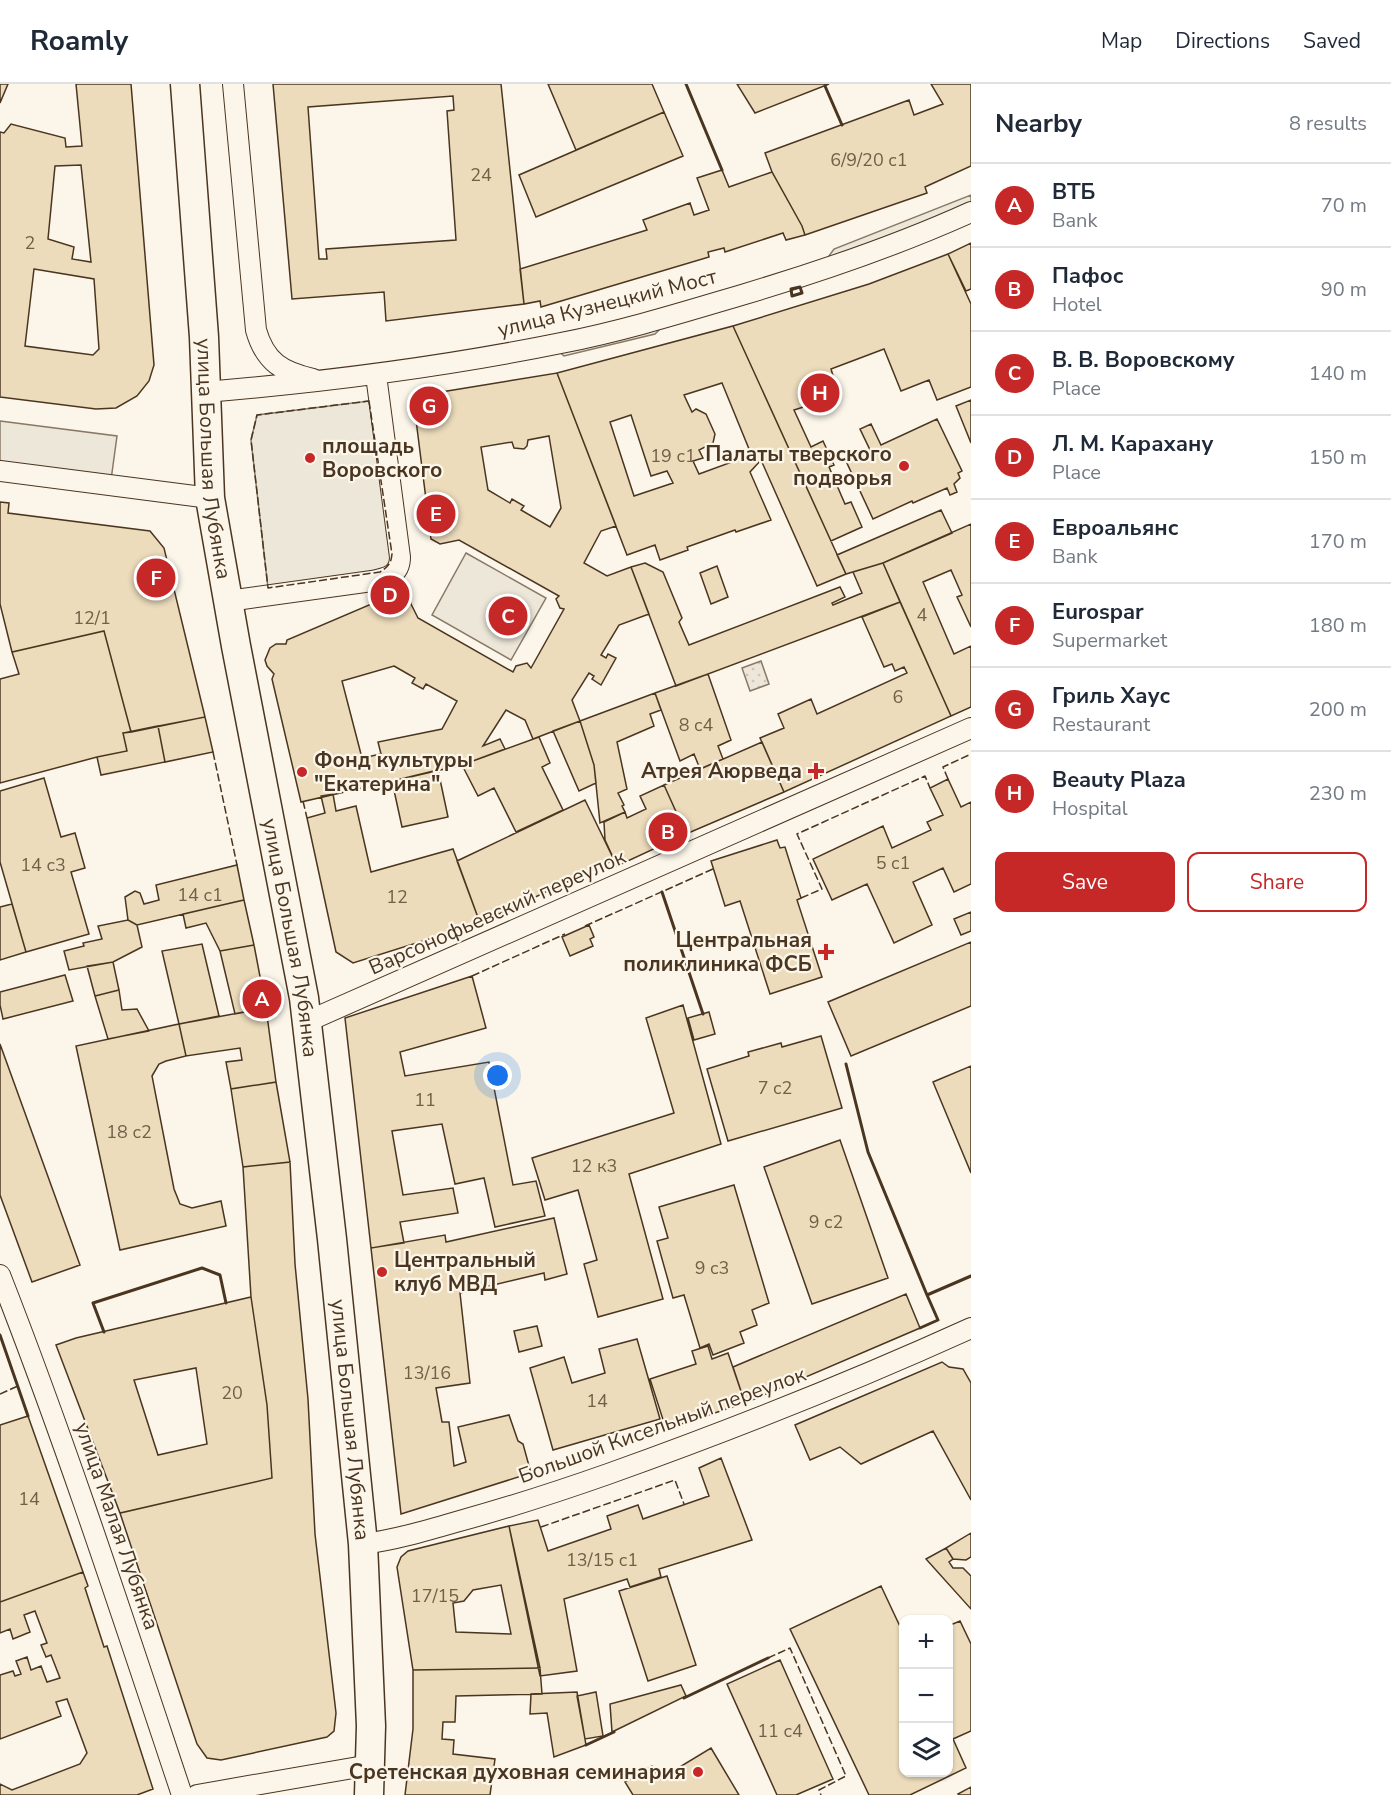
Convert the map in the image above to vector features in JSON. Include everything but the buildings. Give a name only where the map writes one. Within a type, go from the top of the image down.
[{"type":"main road","name":"улица Большая Лубянка","points":[[184,84],[204,337],[210,498],[304,998],[332,1239],[363,1544],[370,1726],[369,1795]]},
{"type":"street","points":[[233,84],[256,330],[260,345],[280,368],[297,375],[324,381]]},
{"type":"street","name":"улица Кузнецкий Мост","points":[[206,392],[376,375],[561,343],[665,317],[832,267],[931,231],[971,212]]},
{"type":"street","points":[[228,601],[372,582],[388,578],[399,568],[400,557],[376,375]]},
{"type":"street","points":[[0,471],[210,498]]},
{"type":"street","name":"Варсонофьевский переулок","points":[[306,1022],[971,728]]},
{"type":"street","name":"улица Малая Лубянка","points":[[0,1275],[48,1401],[103,1557],[182,1795]]},
{"type":"street","name":"Большой Кисельный переулок","points":[[363,1544],[392,1540],[555,1493],[752,1421],[968,1335]]},
{"type":"street","points":[[197,1795],[370,1766]]},
{"type":"shaded area","points":[[971,195],[971,204],[826,260],[834,249]]},
{"type":"shaded area","points":[[663,326],[655,334],[564,356],[556,349]]},
{"type":"shaded area","points":[[369,401],[392,554],[391,561],[387,568],[380,572],[268,588],[251,440],[257,415]]},
{"type":"shaded area","points":[[0,421],[117,436],[111,480],[0,465]]},
{"type":"shaded area","points":[[466,553],[546,598],[511,660],[432,615]],"holes":[[[502,606],[512,607],[517,616],[512,625],[501,625],[496,615]]]},
{"type":"shaded area","points":[[761,661],[769,684],[750,691],[742,668]]},
{"type":"fence","points":[[369,401],[392,554],[390,563],[380,572],[268,588],[251,440],[257,415],[369,401]]},
{"type":"fence","points":[[213,752],[237,865]]},
{"type":"fence","points":[[948,779],[943,767],[971,754]]},
{"type":"fence","points":[[801,898],[822,889],[797,834],[925,776],[930,788]]},
{"type":"fence","points":[[303,801],[307,818]]},
{"type":"fence","points":[[585,926],[713,869]]},
{"type":"fence","points":[[472,976],[565,934]]},
{"type":"fence","points":[[0,1394],[18,1386]]},
{"type":"fence","points":[[541,1527],[675,1480],[684,1504]]},
{"type":"fence","points":[[768,1658],[790,1648],[846,1776],[819,1790],[821,1795]]},
{"type":"wall","points":[[686,84],[722,170]]},
{"type":"wall","points":[[825,86],[842,125]]},
{"type":"wall","points":[[800,287],[802,293],[792,296],[791,289],[800,287]]},
{"type":"wall","points":[[662,892],[703,1014]]},
{"type":"wall","points":[[846,1064],[868,1152],[927,1295],[971,1276]]},
{"type":"wall","points":[[104,1332],[93,1303],[202,1268],[220,1275],[226,1303]]},
{"type":"wall","points":[[920,1328],[938,1320],[927,1295]]},
{"type":"wall","points":[[0,1335],[28,1416]]},
{"type":"wall","points":[[684,1698],[768,1658]]},
{"type":"wall","points":[[586,1745],[614,1732]]},
{"type":"place","name":"Beauty Plaza","points":[[820,393]]},
{"type":"place","name":"Гриль Хаус","points":[[429,406]]},
{"type":"place","name":"площадь Воровского","points":[[310,458]]},
{"type":"place","name":"Палаты тверского подворья","points":[[904,466]]},
{"type":"place","name":"Евроальянс","points":[[436,514]]},
{"type":"place","name":"Eurospar","points":[[156,578]]},
{"type":"place","name":"Л. М. Карахану","points":[[390,595]]},
{"type":"place","name":"В. В. Воровскому","points":[[508,616]]},
{"type":"place","name":"Атрея Аюрведа","points":[[816,771]]},
{"type":"place","name":"Фонд культуры \"Екатерина\"","points":[[302,772]]},
{"type":"place","name":"Пафос","points":[[668,832]]},
{"type":"place","name":"Центральная поликлиника ФСБ","points":[[826,952]]},
{"type":"place","name":"ВТБ","points":[[262,999]]},
{"type":"place","name":"Центральный клуб МВД","points":[[382,1272]]},
{"type":"place","name":"Сретенская духовная семинария","points":[[698,1772]]}]
